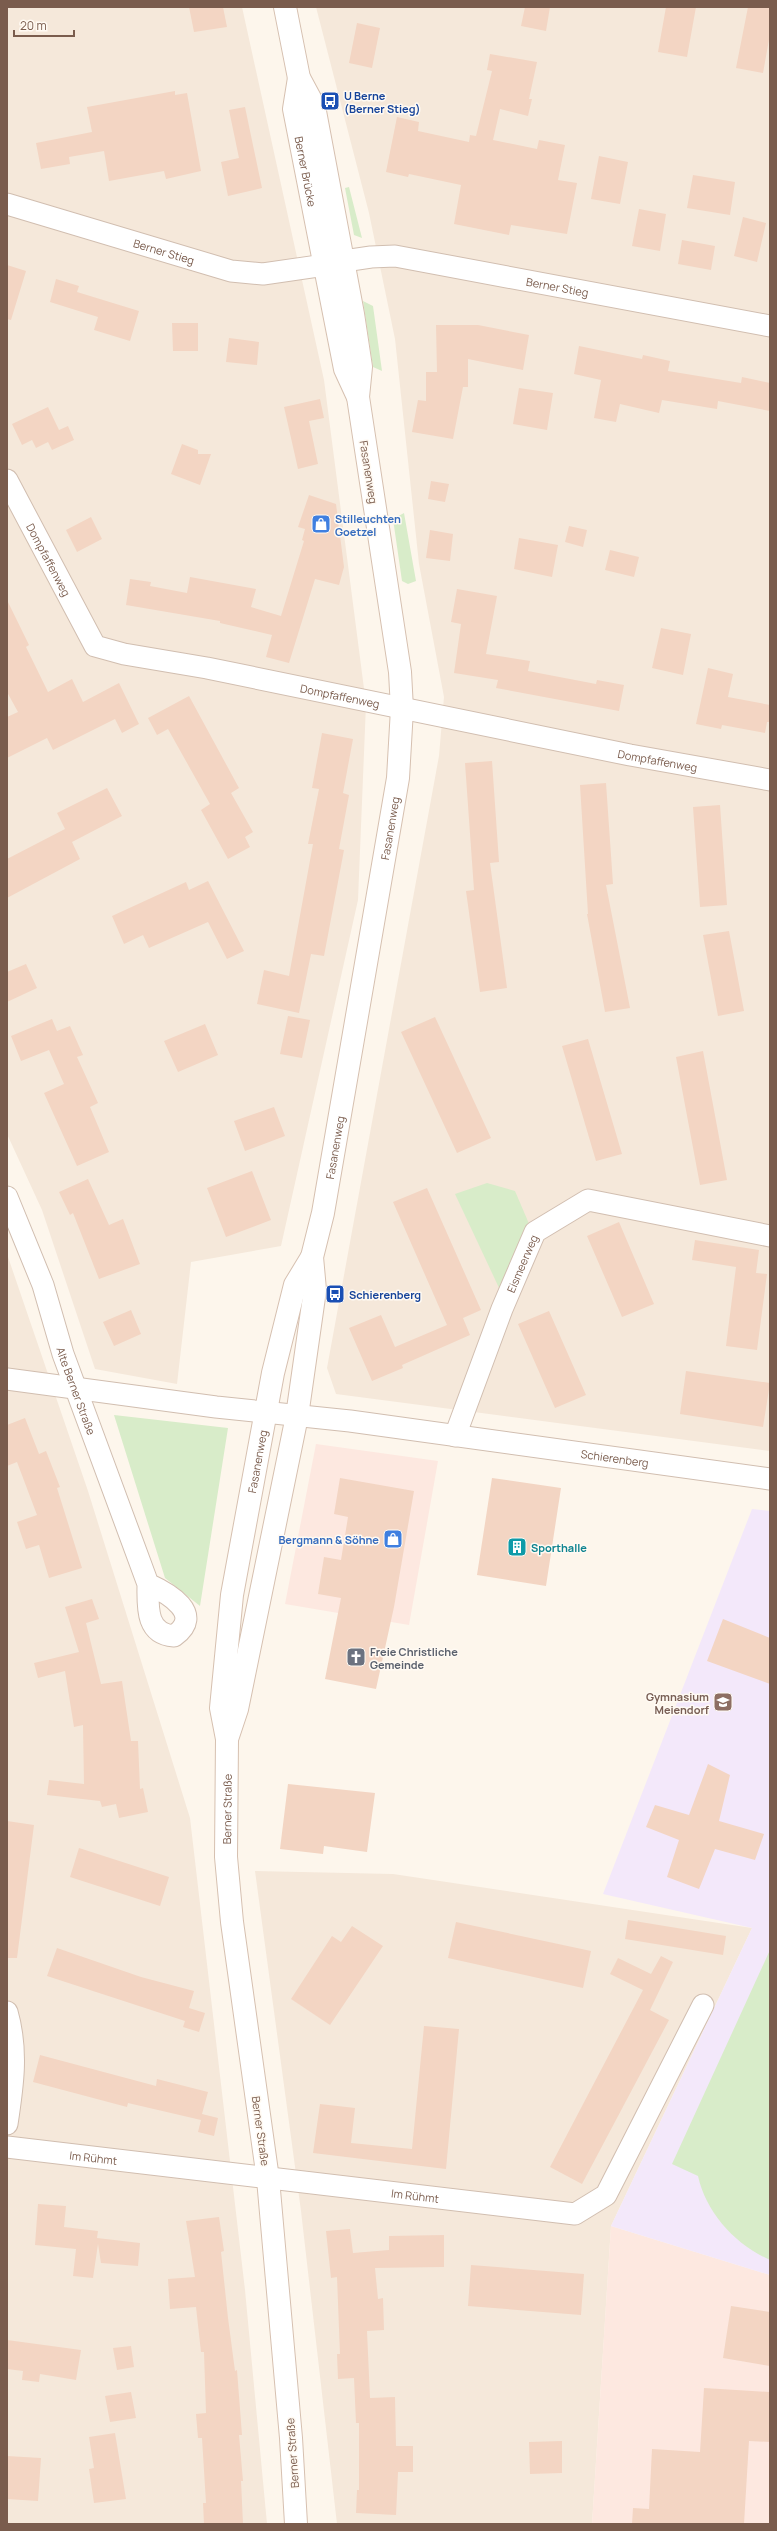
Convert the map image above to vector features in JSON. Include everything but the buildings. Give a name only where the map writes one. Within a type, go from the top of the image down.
[{"type":"main road","name":"Berner Brücke","points":[[285,7],[299,78],[314,106],[334,263]]},
{"type":"main road","name":"Berner Brücke","points":[[299,78],[294,109],[319,234],[334,263]]},
{"type":"main road","name":"Fasanenweg","points":[[228,1625],[266,1412],[286,1316],[295,1285],[312,1257],[323,1213],[398,778],[402,709],[396,636],[358,397],[360,367],[334,263]]},
{"type":"main road","name":"Fasanenweg","points":[[254,1630],[298,1416],[315,1290],[312,1257]]},
{"type":"main road","name":"Berner Straße","points":[[228,1625],[221,1708],[227,1739],[226,1857],[232,1922],[268,2179],[291,2438],[296,2524]]},
{"type":"main road","name":"Berner Straße","points":[[227,1739],[238,1709],[254,1630]]},
{"type":"street","name":"Berner Stieg","points":[[7,204],[231,271],[263,274],[371,257],[395,256],[770,326]]},
{"type":"street","name":"Dompfaffenweg","points":[[7,480],[95,646],[124,654],[206,668],[402,709],[770,780]]},
{"type":"street","name":"Alte Berner Straße","points":[[7,1197],[43,1285],[63,1354],[148,1584]]},
{"type":"street","name":"Eismeerweg","points":[[456,1436],[502,1309],[535,1232],[588,1200],[770,1236]]},
{"type":"street","name":"Schierenberg","points":[[7,1379],[76,1389],[456,1436],[770,1480]]},
{"type":"street","name":"Im Rühmt","points":[[7,2147],[268,2179],[575,2214],[606,2195],[703,2005]]},
{"type":"street","points":[[7,2012],[14,2035],[15,2068],[7,2124]]},
{"type":"shaded area","points":[[7,7],[242,7],[324,380],[366,704],[358,900],[281,1246],[191,1262],[177,1384],[95,1369],[42,1210],[7,1134]]},
{"type":"shaded area","points":[[316,7],[770,7],[770,1451],[336,1394],[327,1368],[439,756],[444,697],[419,564],[395,339],[369,213]]},
{"type":"shaded area","points":[[7,1254],[88,1491],[190,1818],[245,2290],[267,2524],[7,2524]]},
{"type":"shaded area","points":[[316,1444],[438,1461],[409,1625],[285,1604]]},
{"type":"shaded area","name":"Gymnasium Meiendorf","points":[[752,1509],[770,1511],[770,2275],[611,2226],[752,1928],[603,1894]]},
{"type":"shaded area","points":[[255,1871],[393,1874],[752,1928],[611,2226],[592,2524],[337,2524],[301,2211]]},
{"type":"shaded area","points":[[611,2226],[770,2275],[770,2524],[592,2524]]},
{"type":"green space","points":[[349,187],[362,238],[354,235],[345,188]]},
{"type":"green space","points":[[363,301],[373,306],[382,371],[373,367]]},
{"type":"green space","points":[[404,513],[416,581],[408,584],[402,581],[393,519]]},
{"type":"green space","points":[[487,1183],[515,1191],[530,1226],[500,1290],[455,1194]]},
{"type":"green space","points":[[114,1415],[228,1428],[200,1606],[165,1578]]},
{"type":"green space","points":[[770,1950],[770,2260],[757,2254],[746,2246],[734,2237],[724,2226],[708,2203],[698,2176],[672,2164]]},
{"type":"place","name":"U Berne (Berner Stieg)","points":[[330,101]]},
{"type":"place","name":"Stilleuchten Goetzel","points":[[321,524]]},
{"type":"place","name":"Schierenberg","points":[[335,1294]]},
{"type":"place","name":"Bergmann & Söhne","points":[[393,1539]]},
{"type":"place","name":"Sporthalle","points":[[517,1547]]},
{"type":"place","name":"Freie Christliche Gemeinde","points":[[356,1657]]},
{"type":"place","name":"Gymnasium Meiendorf","points":[[723,1702]]}]
